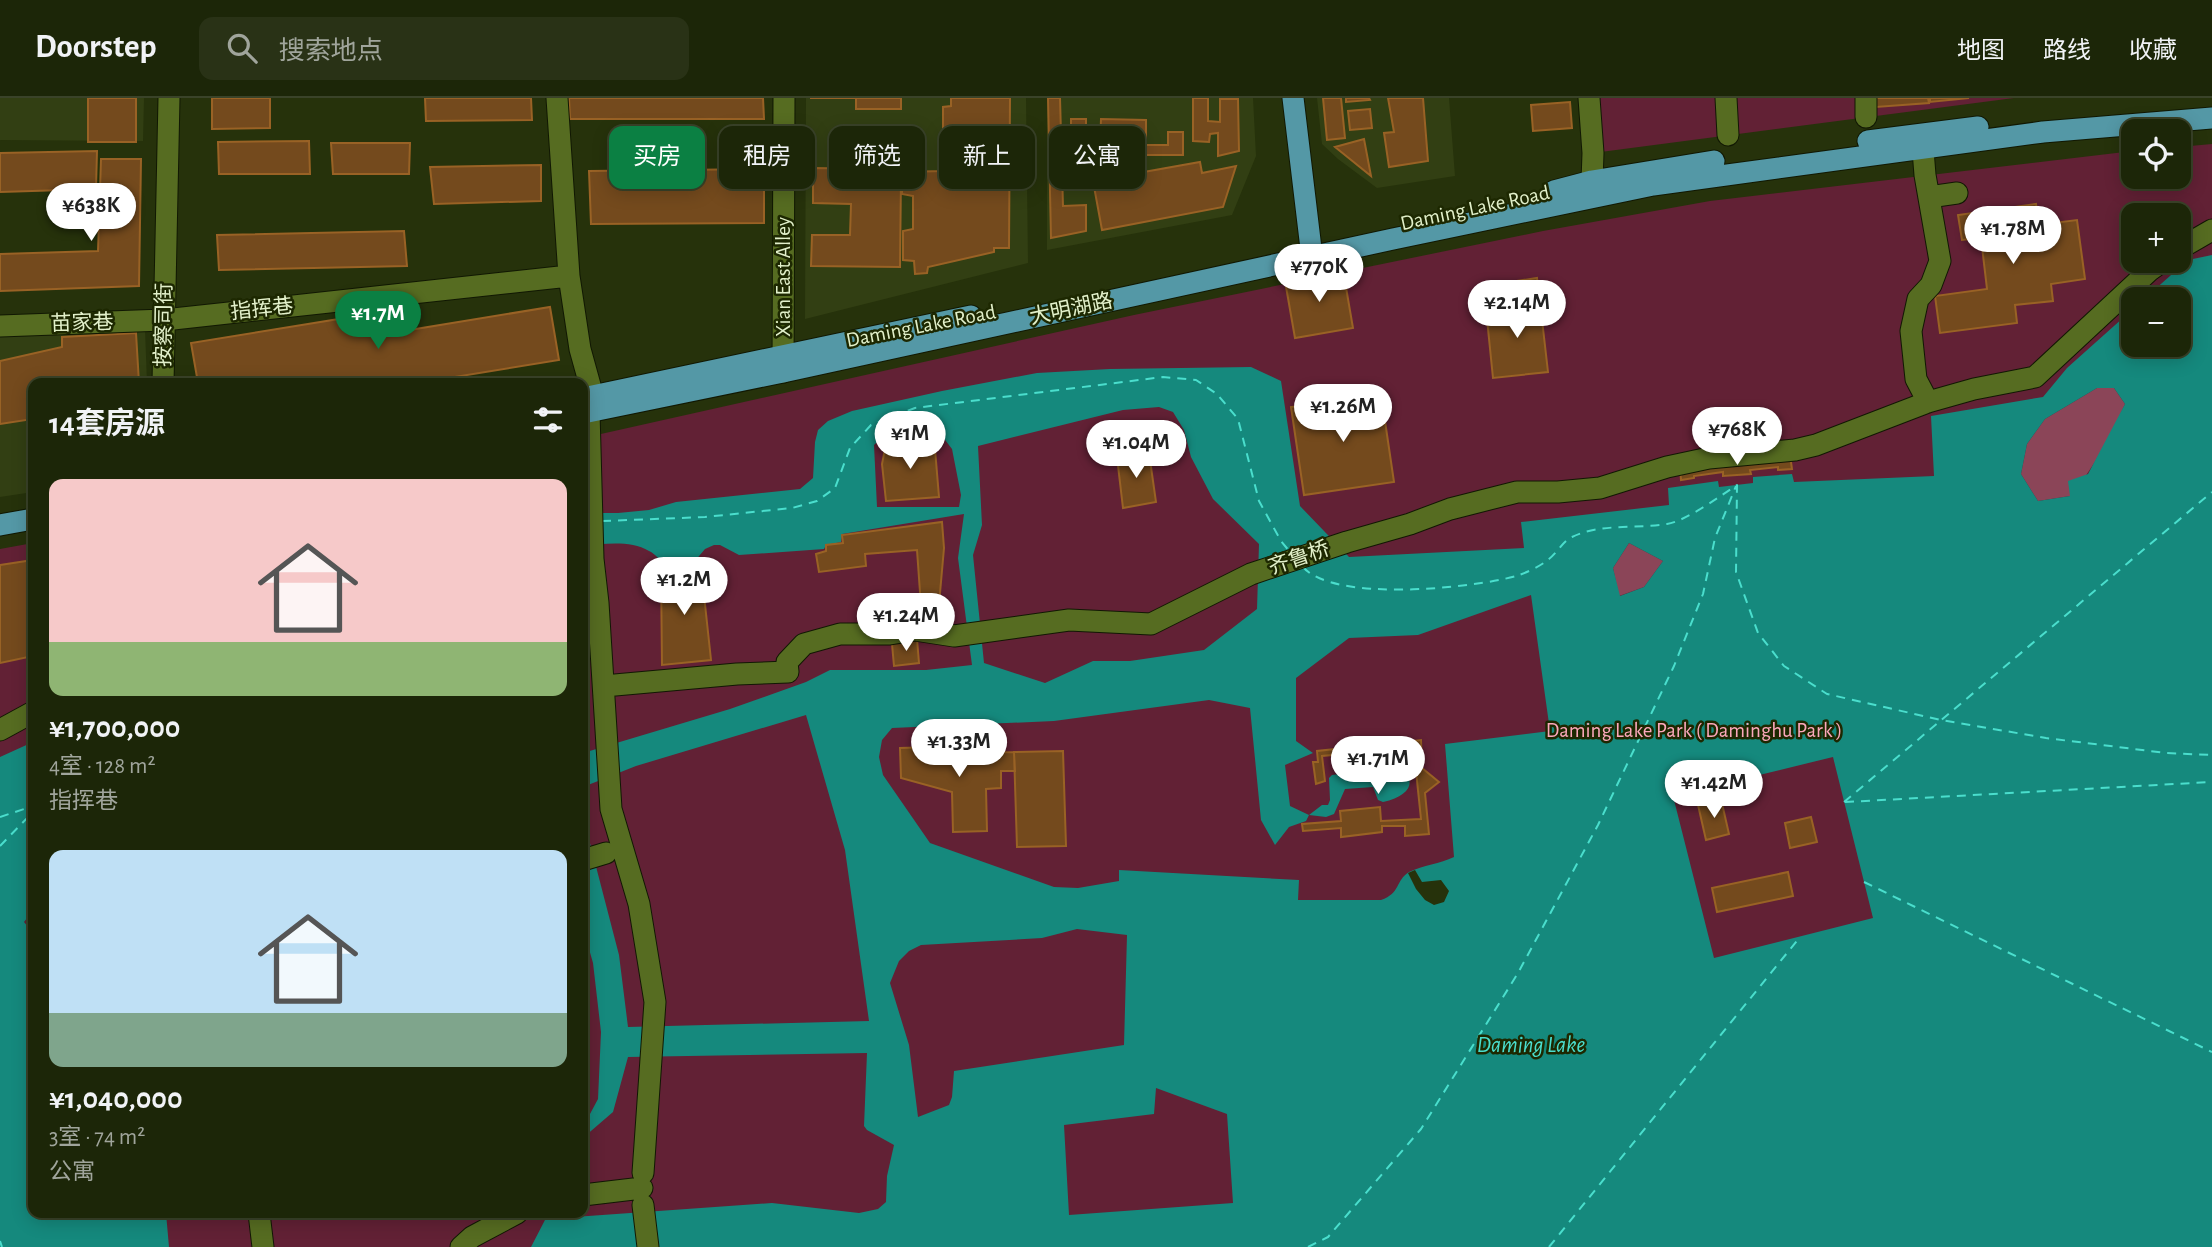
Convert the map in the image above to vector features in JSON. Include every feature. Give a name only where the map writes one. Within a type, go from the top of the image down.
[{"type":"main road","points":[[1293,98],[1311,250]]},
{"type":"main road","name":"Daming Lake Road","points":[[1311,250],[1592,181],[1683,165],[1955,130],[2212,104]]},
{"type":"main road","name":"Daming Lake Road","points":[[1311,250],[1718,174],[1923,150],[2043,132],[2212,118]]},
{"type":"main road","name":"大明湖路","points":[[783,363],[1311,250]]},
{"type":"main road","points":[[588,405],[783,363]]},
{"type":"main road","points":[[0,513],[28,509]]},
{"type":"main road","points":[[0,525],[28,520]]},
{"type":"street","name":"按察司街","points":[[163,378],[169,98]]},
{"type":"street","points":[[557,98],[569,276],[584,378]]},
{"type":"street","name":"Xian East Alley","points":[[783,363],[784,98]]},
{"type":"street","points":[[1589,98],[1592,181]]},
{"type":"street","points":[[1726,98],[1728,135]]},
{"type":"street","points":[[1923,150],[1940,261],[1931,285],[1918,299],[1911,331],[1916,379],[1928,402]]},
{"type":"street","points":[[1929,197],[1957,193]]},
{"type":"street","points":[[2191,242],[2212,230]]},
{"type":"street","name":"齐鲁桥","points":[[604,686],[788,672],[786,662],[804,644],[840,634],[890,634],[915,630],[958,635],[1069,620],[1151,624],[1251,574],[1410,524],[1445,510],[1517,492],[1600,488],[1667,467],[1709,458],[1795,450],[1816,445],[1928,402],[1974,388],[2035,377],[2147,273]]},
{"type":"street","name":"指挥巷","points":[[164,320],[569,276]]},
{"type":"street","name":"苗家巷","points":[[0,326],[164,320]]},
{"type":"street","points":[[588,422],[593,559],[611,809],[639,904],[655,1002],[643,1189],[648,1247]]},
{"type":"street","points":[[0,730],[28,715]]},
{"type":"street","points":[[588,859],[607,853]]},
{"type":"street","points":[[588,1194],[643,1189]]},
{"type":"street","points":[[260,1218],[263,1247]]},
{"type":"street","points":[[461,1247],[472,1237],[508,1218]]},
{"type":"shaded area","points":[[0,98],[144,98],[143,141],[0,140]]},
{"type":"shaded area","points":[[806,98],[1026,98],[1026,126],[939,126],[939,189],[1027,189],[1028,263],[805,319],[806,189],[815,189],[815,126],[806,126]]},
{"type":"shaded area","points":[[1047,98],[1253,98],[1256,156],[1232,215],[1047,250]]},
{"type":"shaded area","points":[[1317,98],[1449,98],[1455,176],[1377,188],[1322,144]]},
{"type":"shaded area","points":[[145,329],[147,378],[28,378],[28,493],[0,497],[0,335]]},
{"type":"shaded area","points":[[2097,388],[2114,388],[2125,404],[2107,440],[2070,496],[2038,501],[2021,474],[2027,444],[2045,419]]},
{"type":"shaded area","points":[[1629,543],[1663,561],[1644,587],[1619,596],[1613,568]]},
{"type":"green space","points":[[1592,98],[2014,98],[1593,153]]},
{"type":"green space","name":"Daming Lake Park ( Daminghu Park )","points":[[2212,144],[2212,1247],[0,1247],[0,549],[28,544],[28,1218],[588,1218],[588,437],[1134,315],[1543,231],[1710,201],[2121,152],[2121,189],[2191,189],[2191,146]]},
{"type":"water","name":"Daming Lake","points":[[2212,255],[2212,1247],[531,1247],[546,1218],[588,1218],[772,1203],[859,1213],[878,1209],[886,1202],[887,1176],[894,1145],[864,1126],[867,1053],[628,1057],[613,1112],[588,1134],[588,1118],[598,1099],[601,1032],[593,963],[588,946],[588,836],[619,955],[628,1027],[869,1021],[845,850],[806,715],[636,766],[588,785],[588,752],[730,709],[806,682],[830,670],[926,670],[972,665],[958,558],[964,514],[842,534],[841,542],[826,545],[824,549],[739,555],[720,545],[714,545],[705,549],[694,562],[666,565],[651,552],[634,545],[588,546],[588,513],[649,510],[676,502],[800,489],[813,478],[818,430],[828,421],[852,411],[942,391],[1037,373],[1251,367],[1281,381],[1300,506],[1349,557],[1524,548],[1521,522],[1669,505],[1668,488],[1718,481],[1719,487],[1753,483],[1753,477],[1792,474],[1794,482],[1934,476],[1931,416],[2043,397],[2067,368],[2121,320],[2121,357],[2191,357],[2191,287],[2158,287],[2173,273],[2191,273],[2191,259]],"holes":[[[2097,388],[2114,388],[2125,404],[2088,474],[2068,481],[2070,496],[2038,501],[2021,474],[2027,444],[2045,419]],[[1159,407],[1173,412],[1184,430],[1191,457],[1213,499],[1259,544],[1257,609],[1204,650],[1130,661],[1093,661],[1045,683],[984,663],[973,555],[982,525],[978,446],[1123,410]],[[936,428],[952,449],[961,495],[959,507],[877,507],[874,445],[886,433]],[[1629,543],[1663,561],[1644,587],[1620,596],[1613,568]],[[1531,595],[1550,731],[1445,744],[1454,857],[1409,872],[1392,894],[1381,900],[1298,900],[1299,880],[1119,870],[1119,881],[1078,888],[1054,887],[930,843],[883,775],[879,757],[882,740],[892,728],[1054,721],[1209,700],[1250,708],[1261,820],[1275,845],[1289,827],[1306,821],[1309,815],[1290,806],[1285,765],[1313,753],[1296,741],[1296,678],[1349,638],[1418,635]],[[1833,757],[1873,918],[1714,958],[1673,796]],[[1077,929],[1127,935],[1124,1045],[954,1071],[949,1105],[918,1117],[909,1045],[890,983],[899,961],[909,951],[921,945],[1042,938]],[[1156,1088],[1227,1114],[1233,1203],[1069,1215],[1064,1125],[1154,1114]]]},
{"type":"water","points":[[28,744],[28,917],[24,922],[28,927],[28,1218],[166,1218],[169,1247],[0,1247],[0,757]]},
{"type":"water","points":[[1383,769],[1395,770],[1408,778],[1410,783],[1403,794],[1383,802],[1378,800],[1373,787],[1345,789],[1334,814],[1326,817],[1309,815],[1322,805],[1328,805],[1329,778],[1332,775]]},
{"type":"pier","points":[[1415,870],[1422,882],[1441,880],[1449,891],[1444,902],[1434,905],[1425,900],[1408,873]]},
{"type":"building","points":[[88,98],[136,98],[136,142],[88,142]]},
{"type":"building","points":[[212,98],[270,98],[270,128],[212,129]]},
{"type":"building","points":[[425,98],[531,98],[532,120],[426,121]]},
{"type":"building","points":[[569,98],[763,98],[764,119],[570,119]]},
{"type":"building","points":[[856,98],[901,98],[901,109],[856,109]]},
{"type":"building","points":[[951,98],[1010,98],[1010,126],[943,126],[943,107],[951,106]]},
{"type":"building","points":[[1048,98],[1060,98],[1061,126],[1049,126],[1049,145]]},
{"type":"building","points":[[1193,98],[1208,98],[1208,121],[1220,122],[1220,99],[1238,99],[1239,151],[1218,156],[1218,133],[1210,134],[1209,142],[1193,141]]},
{"type":"building","points":[[1323,98],[1341,98],[1345,138],[1327,140]]},
{"type":"building","points":[[1346,98],[1369,98],[1370,100],[1346,102]]},
{"type":"building","points":[[1388,98],[1423,98],[1428,161],[1389,167],[1384,133],[1394,132]]},
{"type":"building","points":[[1875,98],[1928,98],[1929,103],[1876,107]]},
{"type":"building","points":[[1930,98],[1969,98],[1930,102]]},
{"type":"building","points":[[1570,102],[1572,128],[1533,131],[1531,105]]},
{"type":"building","points":[[1370,109],[1372,128],[1350,130],[1348,111]]},
{"type":"building","points":[[1071,119],[1086,119],[1086,126],[1071,126]]},
{"type":"building","points":[[1101,119],[1146,120],[1146,145],[1168,145],[1168,132],[1183,132],[1183,155],[1145,155],[1145,126],[1101,126]]},
{"type":"building","points":[[1364,139],[1371,176],[1335,147]]},
{"type":"building","points":[[309,141],[310,174],[219,174],[218,142]]},
{"type":"building","points":[[331,143],[410,143],[409,174],[333,174]]},
{"type":"building","points":[[97,151],[96,189],[0,192],[0,153]]},
{"type":"building","points":[[101,159],[141,159],[139,286],[0,291],[0,254],[98,251]]},
{"type":"building","points":[[1200,162],[1202,173],[1236,166],[1223,207],[1102,230],[1094,189],[1145,189],[1145,172]]},
{"type":"building","points":[[541,165],[541,201],[434,204],[430,167]]},
{"type":"building","points":[[815,168],[829,168],[829,189],[901,189],[900,267],[811,266],[812,235],[850,235],[851,204],[813,203]]},
{"type":"building","points":[[705,170],[719,170],[719,189],[764,189],[764,223],[591,224],[589,171],[609,171],[609,189],[705,189]]},
{"type":"building","points":[[925,171],[939,171],[939,189],[1009,189],[1009,248],[994,248],[994,252],[928,267],[927,273],[915,274],[914,261],[903,260],[903,231],[913,229],[913,196],[902,194],[902,189],[925,189]]},
{"type":"building","points":[[1050,189],[1063,189],[1063,206],[1086,205],[1086,231],[1051,238]]},
{"type":"building","points":[[2036,204],[2038,216],[2053,214],[2054,223],[2077,220],[2085,279],[2051,284],[2053,301],[2015,305],[2017,323],[1940,333],[1935,296],[1987,289],[1981,238],[1962,240],[1958,215]]},
{"type":"building","points":[[404,231],[407,266],[219,270],[217,235]]},
{"type":"building","points":[[1343,270],[1353,328],[1295,338],[1285,281]]},
{"type":"building","points":[[1537,278],[1540,302],[1486,309],[1483,286]]},
{"type":"building","points":[[1540,302],[1548,372],[1493,378],[1486,309]]},
{"type":"building","points":[[550,307],[559,360],[449,378],[197,378],[191,343],[382,312],[385,334]]},
{"type":"building","points":[[136,333],[139,378],[28,378],[28,420],[0,424],[0,361],[62,347],[62,337]]},
{"type":"building","points":[[1381,394],[1394,482],[1304,495],[1291,407]]},
{"type":"building","points":[[917,437],[935,449],[939,497],[886,501],[882,464],[886,444]]},
{"type":"building","points":[[1149,453],[1156,502],[1123,508],[1117,457]]},
{"type":"building","points":[[1790,455],[1792,469],[1778,470],[1778,467],[1750,470],[1751,474],[1723,476],[1723,472],[1681,480],[1680,467]]},
{"type":"building","points":[[942,522],[944,548],[939,604],[921,606],[917,550],[865,554],[866,566],[819,572],[816,554],[826,551],[826,545],[843,543],[842,535]]},
{"type":"building","points":[[28,561],[28,657],[0,663],[0,565]]},
{"type":"building","points":[[701,567],[711,660],[662,665],[661,572],[665,569]]},
{"type":"building","points":[[588,577],[589,577],[591,635],[588,635]]},
{"type":"building","points":[[917,639],[919,663],[894,666],[892,644]]},
{"type":"building","points":[[1421,740],[1422,768],[1439,782],[1425,793],[1429,834],[1405,836],[1405,826],[1382,826],[1382,832],[1341,837],[1341,828],[1303,831],[1302,824],[1341,821],[1340,811],[1380,807],[1381,821],[1421,819],[1414,752],[1392,754],[1389,750],[1322,756],[1325,781],[1316,784],[1313,762],[1318,762],[1317,751]]},
{"type":"building","points":[[972,746],[972,753],[1014,752],[1015,771],[1001,771],[1001,788],[986,789],[987,831],[953,832],[952,792],[901,778],[900,748]]},
{"type":"building","points":[[1063,751],[1066,846],[1017,847],[1014,752]]},
{"type":"building","points":[[1721,799],[1729,834],[1706,840],[1698,805]]},
{"type":"building","points":[[1811,817],[1817,842],[1790,848],[1785,823]]},
{"type":"building","points":[[1788,872],[1793,896],[1717,912],[1712,888]]},
{"type":"ferry route","points":[[602,521],[705,517],[792,508],[817,501],[835,488],[850,448],[871,425],[915,408],[1163,377],[1196,380],[1217,394],[1238,419],[1259,501],[1290,552]]},
{"type":"ferry route","points":[[1303,567],[1319,578],[1373,589],[1438,588],[1496,581],[1538,567],[1569,539],[1583,533],[1607,528],[1675,522],[1737,485],[1736,572],[1758,633],[1784,666],[1827,694],[1941,720],[2046,738],[2166,753],[2212,755]]},
{"type":"ferry route","points":[[1308,1247],[1328,1237],[1421,1129],[1518,973],[1598,825],[1674,666],[1703,594],[1715,538],[1736,486]]},
{"type":"ferry route","points":[[1844,802],[2212,492]]},
{"type":"ferry route","points":[[1845,802],[2212,782]]},
{"type":"ferry route","points":[[0,817],[28,808]]},
{"type":"ferry route","points":[[0,846],[28,817]]},
{"type":"ferry route","points":[[1864,882],[2212,1052]]},
{"type":"ferry route","points":[[1549,1247],[1800,937]]},
{"type":"ferry route","points":[[0,1241],[2,1247]]}]
